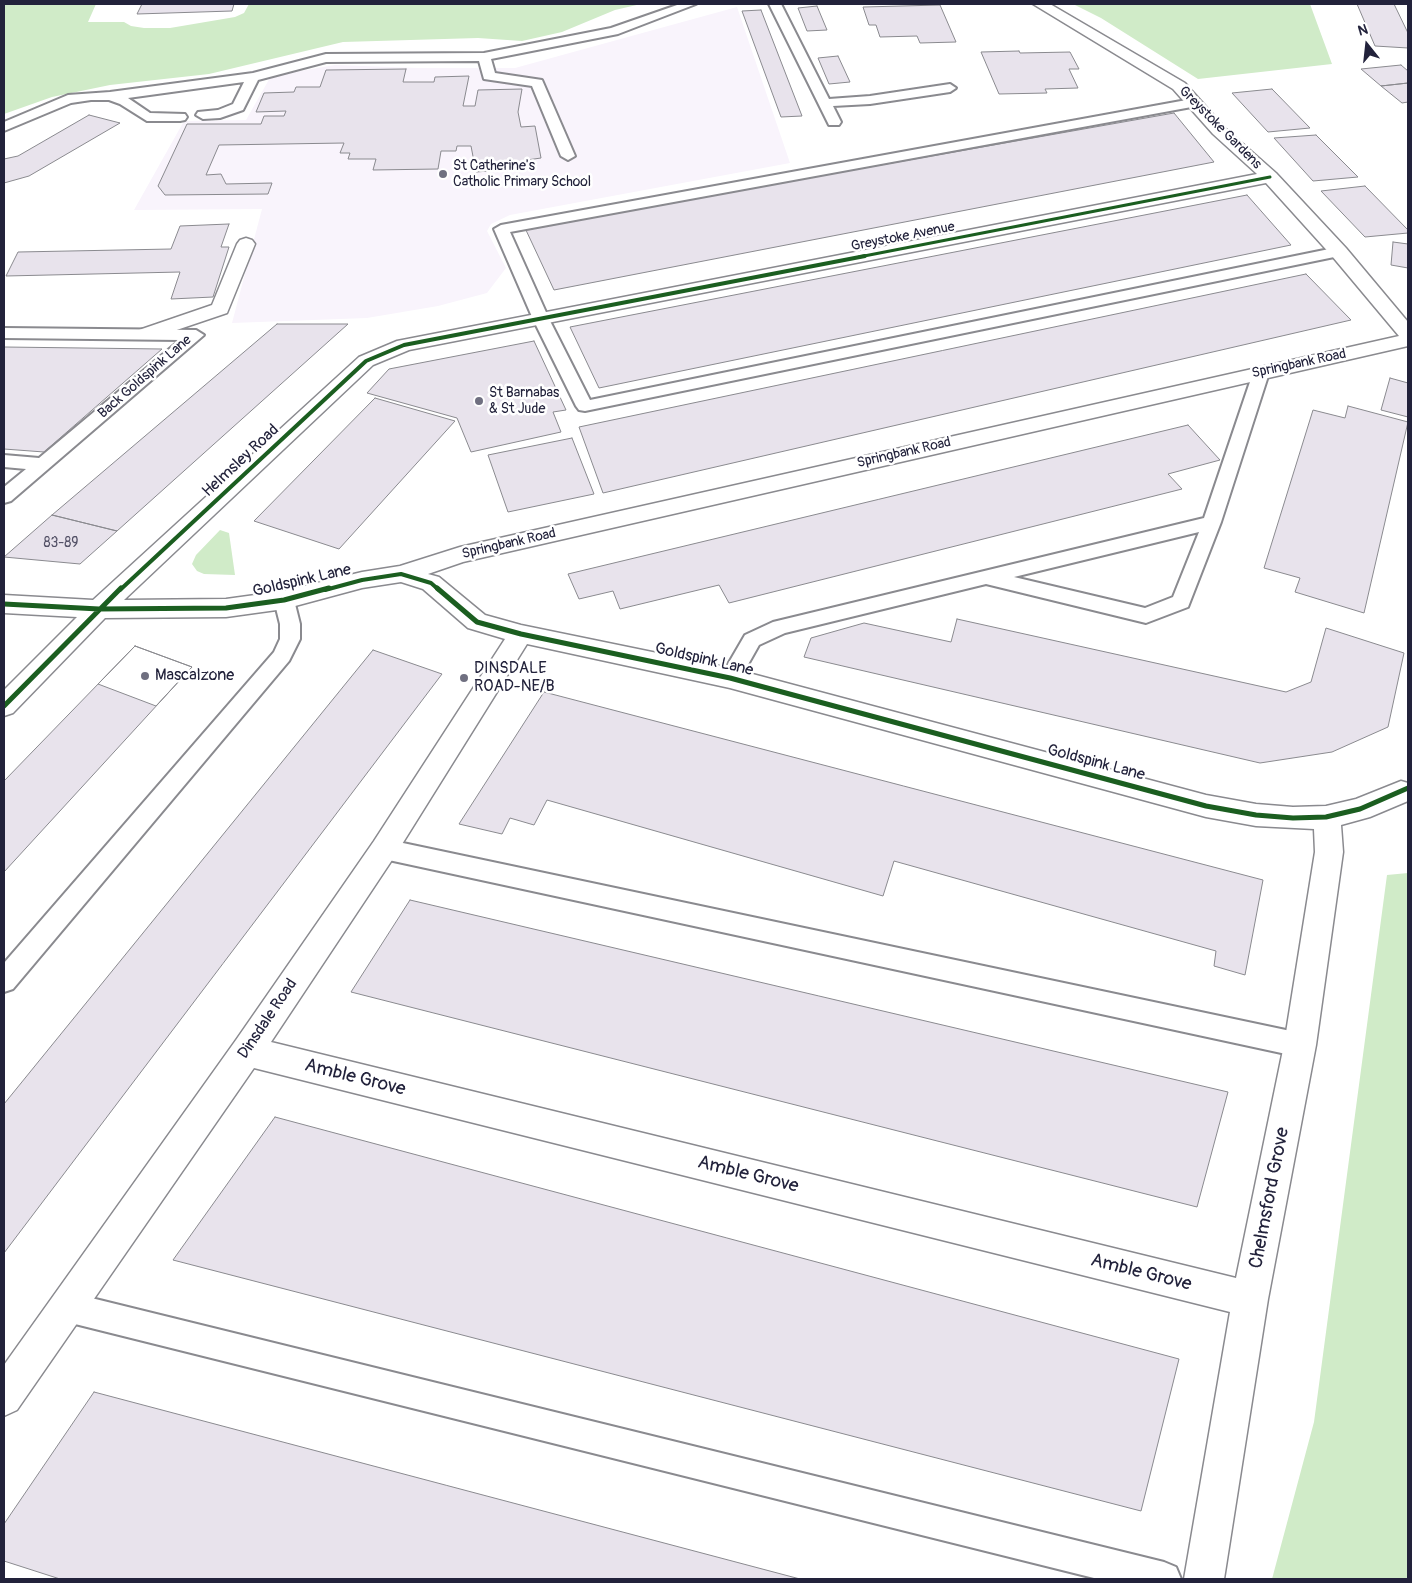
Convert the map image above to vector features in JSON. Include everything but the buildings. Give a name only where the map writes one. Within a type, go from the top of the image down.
[{"type":"street","name":"Greystoke Gardens","points":[[1040,4],[1179,86],[1192,103],[1270,177],[1340,252],[1408,334]]},
{"type":"street","name":"Greystoke Avenue","points":[[541,319],[1270,177]]},
{"type":"street","points":[[146,334],[220,309],[246,244]]},
{"type":"street","name":"Helmsley Road","points":[[4,706],[99,609],[366,361],[404,345],[541,319]]},
{"type":"street","name":"Springbank Road","points":[[401,574],[470,552],[1408,340]]},
{"type":"street","name":"Goldspink Lane","points":[[4,604],[99,609],[226,608],[284,600],[362,580],[401,574],[431,583],[476,622],[521,634],[730,678],[1206,806],[1256,815],[1294,818],[1326,817],[1360,809],[1401,792]]},
{"type":"street","name":"Dinsdale Road","points":[[4,1397],[246,1052],[384,850],[521,634]]},
{"type":"street","name":"Chelmsford Grove","points":[[1204,1579],[1250,1299],[1300,1045],[1329,852],[1330,834],[1326,817]]},
{"type":"street","name":"Amble Grove","points":[[246,1052],[1250,1299]]},
{"type":"lane","points":[[4,127],[68,99],[110,96],[254,77],[326,58],[484,57],[614,31],[690,4]]},
{"type":"lane","points":[[775,4],[834,122]]},
{"type":"lane","points":[[484,57],[489,68],[488,76],[536,82],[568,156]]},
{"type":"lane","points":[[203,115],[220,114],[238,107],[254,77]]},
{"type":"lane","points":[[826,103],[870,100],[950,88]]},
{"type":"lane","points":[[110,96],[126,101],[147,117],[180,117]]},
{"type":"lane","points":[[1192,103],[501,229],[541,319],[585,406],[1340,252]]},
{"type":"lane","name":"Back Goldspink Lane","points":[[4,333],[196,335],[4,497]]},
{"type":"lane","points":[[986,577],[1146,616],[1181,602],[1212,522],[1260,373]]},
{"type":"lane","points":[[4,461],[43,464]]},
{"type":"lane","points":[[730,678],[752,640],[780,627],[1212,522]]},
{"type":"lane","points":[[4,981],[282,656],[290,639],[290,624],[284,600]]},
{"type":"lane","points":[[384,850],[1300,1045]]},
{"type":"lane","points":[[67,1307],[1164,1579]]},
{"type":"shaded area","name":"St Catherine's Catholic Primary School","points":[[737,7],[790,163],[510,215],[491,224],[487,231],[506,268],[487,293],[438,306],[367,318],[232,323],[262,209],[134,210],[184,121],[246,120],[271,76],[335,65],[418,68],[515,68]]},
{"type":"green space","points":[[4,4],[96,4],[88,22],[124,22],[131,26],[144,28],[170,28],[235,17],[244,13],[249,4],[641,4],[615,10],[562,32],[522,41],[478,38],[343,42],[209,74],[110,85],[52,97],[4,114]]},
{"type":"green space","points":[[1073,4],[1310,4],[1332,64],[1198,79],[1101,18]]},
{"type":"green space","points":[[220,530],[229,533],[235,575],[204,574],[197,571],[192,564],[196,555]]},
{"type":"green space","points":[[1408,873],[1408,1579],[1272,1579],[1314,1422],[1387,875]]},
{"type":"cycle path","points":[[4,706],[99,609],[366,361],[404,345],[1270,177]]},
{"type":"cycle path","points":[[4,604],[99,609],[226,608],[284,600],[362,580],[401,574],[431,583],[477,622],[521,634],[730,678],[1206,806],[1256,815],[1293,818],[1326,817],[1360,809],[1408,788]]},
{"type":"place","name":"St Catherine's Catholic Primary School","points":[[443,174]]},
{"type":"place","name":"St Barnabas & St Jude","points":[[479,401]]},
{"type":"place","name":"Mascalzone","points":[[145,676]]},
{"type":"place","name":"DINSDALE ROAD-NE/B","points":[[464,678]]}]
